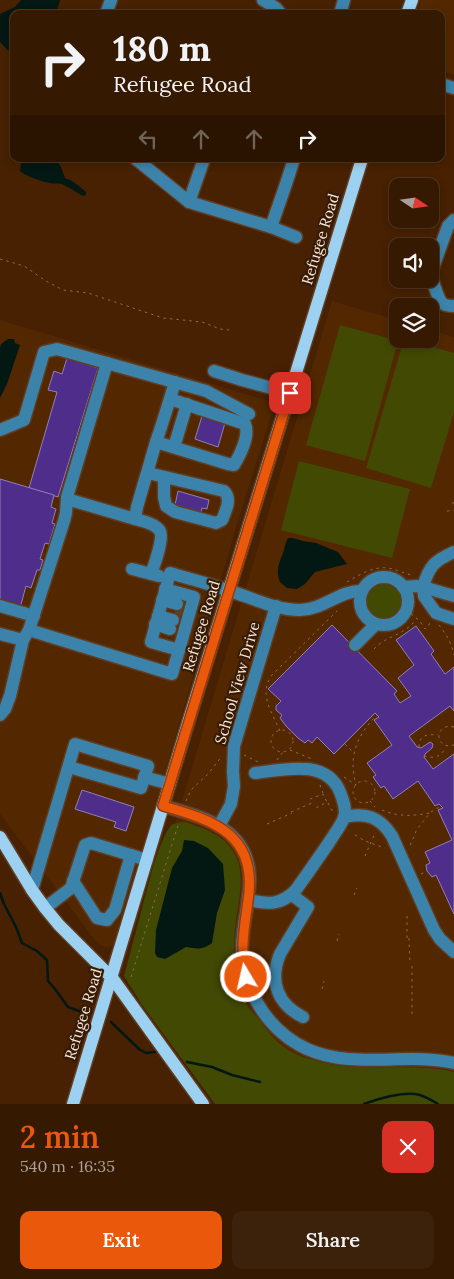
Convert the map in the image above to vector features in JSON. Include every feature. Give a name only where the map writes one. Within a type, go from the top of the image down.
[{"type":"main road","name":"Refugee Road","points":[[73,1104],[361,162]]},
{"type":"main road","points":[[0,836],[45,908],[59,925],[111,977],[203,1104]]},
{"type":"street","points":[[263,0],[278,10]]},
{"type":"street","points":[[140,162],[189,202],[271,227],[296,237]]},
{"type":"street","points":[[189,202],[203,162]]},
{"type":"street","points":[[271,227],[293,162]]},
{"type":"street","points":[[454,220],[448,226],[431,273],[442,303],[447,306],[454,306]]},
{"type":"street","points":[[0,430],[24,420],[44,352],[57,349],[206,391],[247,419]]},
{"type":"street","points":[[0,715],[5,709],[10,696],[26,635],[34,616],[66,513],[67,499],[107,363]]},
{"type":"street","points":[[214,371],[290,393]]},
{"type":"street","points":[[134,519],[175,382]]},
{"type":"street","points":[[170,399],[247,419]]},
{"type":"street","points":[[174,447],[188,404]]},
{"type":"street","points":[[156,442],[234,465],[248,430],[247,419]]},
{"type":"street","points":[[148,473],[224,491],[228,500],[222,520],[216,523],[175,512],[166,506],[164,478]]},
{"type":"street","points":[[67,499],[134,519],[154,526],[160,531],[162,537],[151,574],[162,603],[181,618]]},
{"type":"street","points":[[454,552],[431,566],[423,587],[424,596],[436,612],[454,618]]},
{"type":"street","points":[[132,568],[151,574]]},
{"type":"street","points":[[180,650],[150,642],[170,573],[290,609],[309,609],[327,603],[340,595],[362,591]]},
{"type":"street","points":[[388,577],[403,587],[408,599],[404,614],[399,620],[392,624],[376,624],[364,614],[360,599],[362,591],[372,580],[388,577]]},
{"type":"street","points":[[403,587],[423,587],[454,596]]},
{"type":"street","points":[[0,634],[26,635],[172,674],[180,650],[181,618],[194,597],[162,603]]},
{"type":"street","points":[[162,603],[181,618]]},
{"type":"street","points":[[0,606],[34,616]]},
{"type":"street","name":"School View Drive","points":[[219,826],[231,804],[234,752],[237,737],[276,606]]},
{"type":"street","points":[[356,645],[376,624]]},
{"type":"street","points":[[32,890],[75,744],[148,766],[140,788],[69,767]]},
{"type":"street","points":[[248,900],[266,904],[281,902],[295,892],[334,834],[339,814],[345,809],[338,788],[332,780],[318,770],[299,768],[258,769]]},
{"type":"street","points":[[144,777],[170,784]]},
{"type":"street","points":[[163,806],[219,826],[235,839],[247,858],[250,870],[250,883],[242,944],[246,977],[262,1011],[280,1031],[297,1044],[316,1052],[342,1059],[436,1060],[454,1063]]},
{"type":"street","points":[[339,814],[368,816],[386,827],[403,850],[434,930],[440,939],[454,952]]},
{"type":"street","points":[[45,908],[71,888],[85,845],[91,843],[147,860]]},
{"type":"street","points":[[73,882],[97,918],[107,920],[114,910],[131,855]]},
{"type":"street","points":[[292,894],[308,907],[280,954],[275,969],[275,978],[278,994],[282,1000],[292,1010],[304,1017]]},
{"type":"path","points":[[0,259],[24,266],[46,282],[63,290],[88,293],[163,318],[202,322],[220,329],[229,330]]},
{"type":"path","points":[[447,511],[454,510]]},
{"type":"path","points":[[280,731],[267,700],[267,684],[272,675],[340,608],[340,595]]},
{"type":"path","points":[[415,598],[411,614],[420,622],[424,629],[429,625],[431,616]]},
{"type":"path","points":[[374,648],[386,639],[406,630],[416,618]]},
{"type":"path","points":[[439,626],[450,641],[454,655]]},
{"type":"path","points":[[356,784],[366,780],[373,785],[375,791],[373,798],[364,803],[358,801],[354,795],[356,784],[353,774],[354,754],[361,734],[377,714]]},
{"type":"path","points":[[454,727],[445,727],[440,731],[439,736],[440,741],[445,746],[454,746]]},
{"type":"path","points":[[290,750],[293,744],[292,736],[287,732],[280,731],[274,734],[272,744],[276,750],[283,752],[290,750],[315,760]]},
{"type":"path","points":[[419,748],[420,740],[425,736],[439,736]]},
{"type":"path","points":[[345,744],[354,754]]},
{"type":"path","points":[[424,756],[432,758],[439,756],[444,751],[445,746]]},
{"type":"path","points":[[274,764],[283,752]]},
{"type":"path","points":[[131,977],[182,812],[191,790],[208,774],[225,753],[243,754],[258,769]]},
{"type":"path","points":[[338,774],[356,784]]},
{"type":"path","points":[[373,785],[377,783]]},
{"type":"path","points":[[310,799],[323,794],[327,802],[339,814]]},
{"type":"path","points":[[314,809],[327,802]]},
{"type":"path","points":[[267,824],[312,803]]},
{"type":"path","points":[[355,834],[385,848],[403,850],[430,813],[441,806]]},
{"type":"path","points":[[374,807],[402,816],[430,813]]},
{"type":"path","points":[[365,856],[375,835]]},
{"type":"path","points":[[417,876],[427,871]]},
{"type":"path","points":[[354,895],[357,888]]},
{"type":"path","points":[[407,914],[412,1014]]},
{"type":"path","points":[[337,941],[339,934]]},
{"type":"path","points":[[322,988],[324,982]]},
{"type":"shaded area","points":[[421,0],[454,0],[454,74],[445,72],[445,10],[418,10]]},
{"type":"shaded area","points":[[332,301],[389,318],[389,348],[439,348],[439,333],[454,337],[454,1104],[225,1104],[130,974]]},
{"type":"shaded area","points":[[0,320],[275,403],[237,524],[116,941],[112,946],[105,947],[97,943],[0,814]]},
{"type":"green space","points":[[340,325],[389,339],[389,348],[396,348],[365,461],[306,445]]},
{"type":"green space","points":[[401,348],[436,348],[454,353],[454,412],[431,488],[366,468]]},
{"type":"green space","points":[[299,461],[410,489],[392,558],[281,530]]},
{"type":"green space","points":[[384,582],[391,583],[397,587],[401,593],[401,607],[397,613],[391,617],[384,618],[377,617],[371,613],[367,607],[366,600],[367,593],[371,587],[377,583]]},
{"type":"green space","points":[[185,822],[221,838],[231,848],[240,867],[241,877],[234,938],[237,976],[247,1005],[274,1039],[299,1056],[328,1064],[436,1069],[454,1072],[454,1104],[215,1104],[142,1005],[124,976],[161,844],[173,824]]},
{"type":"water","points":[[21,0],[60,0],[57,10],[10,10],[10,53],[0,42],[0,14],[15,7]]},
{"type":"water","points":[[22,162],[57,162],[65,178],[79,186],[86,192],[86,195],[83,196],[62,184],[34,178],[20,171]]},
{"type":"water","points":[[8,339],[14,339],[15,343],[20,345],[7,384],[0,398],[0,348],[1,344]]},
{"type":"water","points":[[288,538],[316,543],[338,552],[347,564],[315,572],[305,584],[297,589],[287,588],[280,582],[278,569]]},
{"type":"water","points":[[184,840],[194,841],[208,848],[223,864],[225,890],[217,913],[212,943],[200,948],[186,947],[165,959],[157,957],[155,953],[156,930],[172,868],[182,851]]},
{"type":"building","points":[[67,358],[98,368],[58,497],[29,488],[57,392],[48,390],[54,371],[62,374]]},
{"type":"building","points":[[202,416],[225,423],[218,447],[195,439]]},
{"type":"building","points":[[0,479],[54,495],[51,507],[56,509],[52,523],[55,524],[49,544],[45,543],[40,559],[43,560],[40,570],[37,570],[31,588],[26,586],[20,608],[0,602]]},
{"type":"building","points":[[178,491],[209,500],[207,509],[202,508],[201,512],[175,505]]},
{"type":"building","points":[[332,625],[397,691],[394,694],[400,703],[411,696],[398,678],[414,665],[396,640],[416,626],[434,651],[431,654],[445,674],[454,667],[454,711],[450,706],[409,736],[417,747],[421,748],[430,742],[433,744],[424,757],[433,769],[454,754],[454,914],[436,875],[432,877],[427,871],[426,865],[430,863],[425,852],[452,840],[438,810],[443,808],[439,804],[435,806],[418,781],[393,799],[384,786],[381,788],[373,777],[376,775],[367,763],[392,745],[374,720],[379,717],[375,713],[334,754],[317,737],[312,743],[308,740],[305,743],[298,738],[286,726],[280,718],[282,715],[276,710],[276,706],[281,701],[268,689]]},
{"type":"building","points":[[82,790],[134,807],[126,831],[114,827],[116,822],[75,809]]},
{"type":"waterway","points":[[0,893],[22,943],[37,951],[47,960],[48,981],[68,1007],[87,1014]]},
{"type":"waterway","points":[[111,1022],[139,1049],[146,1053],[155,1052]]},
{"type":"waterway","points":[[187,1062],[212,1067],[232,1075],[260,1082]]},
{"type":"waterway","points":[[364,1104],[407,1094],[420,1095],[438,1104]]},
{"type":"tunnel","points":[[175,611],[182,613]]},
{"type":"route","points":[[246,977],[242,944],[250,883],[250,870],[247,858],[235,839],[219,826],[163,806],[290,393]]}]
